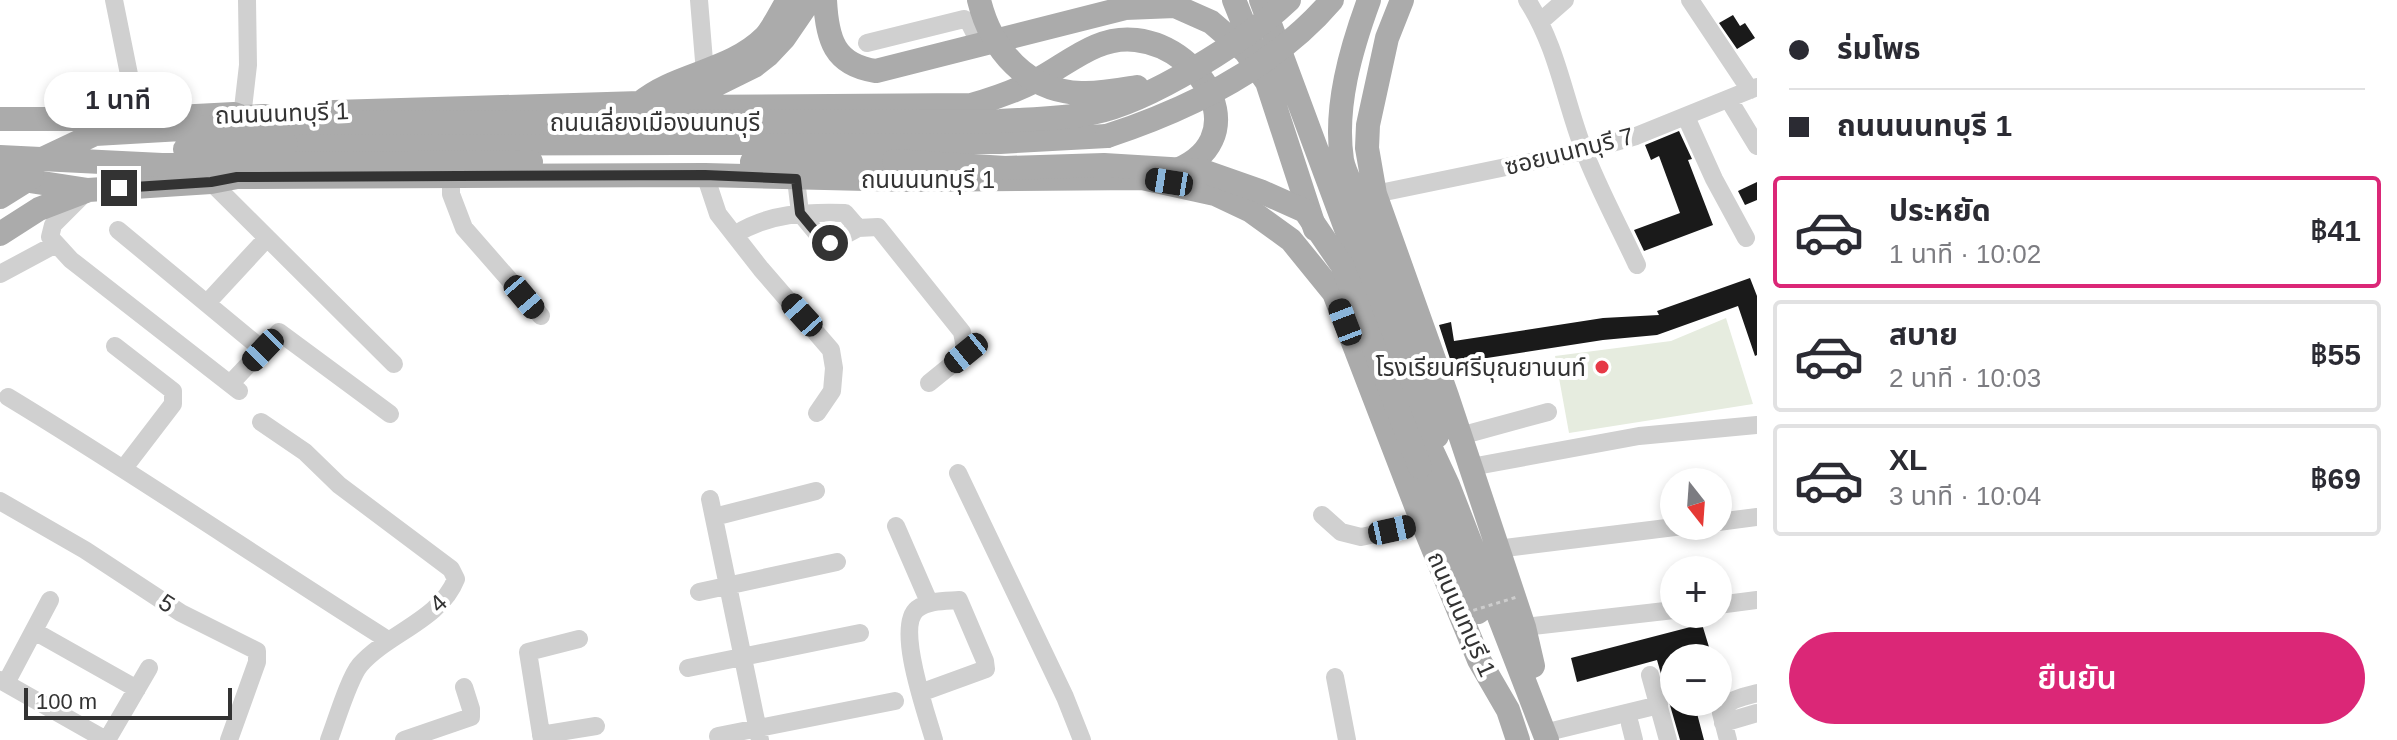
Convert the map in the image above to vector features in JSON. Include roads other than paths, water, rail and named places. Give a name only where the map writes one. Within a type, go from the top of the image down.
[{"type":"main road","points":[[640,103],[653,92],[722,66],[765,36],[788,0]]},
{"type":"main road","points":[[671,107],[761,61],[784,38],[810,0]]},
{"type":"main road","points":[[825,0],[829,32],[838,54],[860,69],[876,71],[1125,8],[1175,6],[1211,22],[1246,52],[1267,82]]},
{"type":"main road","points":[[979,0],[990,32],[1008,61],[1041,85],[1080,93],[1166,82]]},
{"type":"main road","points":[[1234,0],[1267,82],[1334,293]]},
{"type":"main road","name":"ถนนนนทบุรี 1","points":[[1261,0],[1409,397],[1552,738]]},
{"type":"main road","name":"ถนนเลี่ยงเมืองนนทบุรี","points":[[0,177],[95,134],[287,123],[1000,121],[1096,112],[1166,82],[1249,33],[1289,0]]},
{"type":"main road","points":[[0,157],[162,165],[1014,158],[1050,153],[1153,121],[1214,92],[1302,30],[1332,0]]},
{"type":"main road","points":[[1369,0],[1345,85],[1342,162],[1412,351],[1430,407],[1448,485]]},
{"type":"main road","points":[[1402,0],[1387,38],[1368,125],[1367,148],[1375,194],[1524,627],[1552,738]]},
{"type":"main road","name":"ถนนนนทบุรี 1","points":[[0,177],[88,190],[211,182],[237,177],[705,175],[796,179],[1142,178],[1193,165],[1205,151],[1216,127],[1214,101],[1202,77],[1173,52],[1133,39],[1090,47],[1035,81],[971,105],[682,109],[640,103],[626,106],[394,109],[1,123]]},
{"type":"main road","points":[[237,177],[212,159],[206,145],[214,124],[238,115]]},
{"type":"main road","points":[[1,123],[95,134]]},
{"type":"main road","name":"ถนนเลี่ยงเมืองนนทบุรี","points":[[0,197],[35,176],[107,153],[286,144],[1000,142],[1107,136]]},
{"type":"main road","points":[[894,161],[1005,168],[1104,165],[1203,171],[1305,211],[1342,265],[1479,614],[1508,710]]},
{"type":"main road","name":"ถนนนนทบุรี 1","points":[[1142,178],[1215,194],[1251,211],[1291,240],[1334,293],[1423,524],[1479,660],[1508,710],[1518,740]]},
{"type":"main road","points":[[0,234],[39,209],[88,190]]},
{"type":"street","points":[[114,0],[138,119]]},
{"type":"street","points":[[238,115],[248,65],[247,0]]},
{"type":"street","points":[[699,0],[705,73]]},
{"type":"street","points":[[1527,0],[1541,21],[1554,52],[1584,151],[1637,265]]},
{"type":"street","points":[[1541,21],[1565,0]]},
{"type":"street","points":[[1690,0],[1753,89]]},
{"type":"street","points":[[867,43],[964,19],[972,26],[981,46]]},
{"type":"street","name":"ซอยนนทบุรี 7","points":[[1375,194],[1584,151],[1636,136],[1753,89]]},
{"type":"street","points":[[1729,100],[1757,146]]},
{"type":"street","points":[[1686,117],[1714,179],[1746,238]]},
{"type":"street","points":[[705,175],[718,214],[831,350],[834,368],[832,391],[817,413]]},
{"type":"street","points":[[451,176],[451,194],[464,228],[541,316]]},
{"type":"street","points":[[796,179],[800,213],[824,242],[830,243],[858,228],[878,227],[962,332],[966,353],[929,383]]},
{"type":"street","points":[[211,182],[394,364]]},
{"type":"street","points":[[88,190],[53,225],[50,237],[71,260],[235,387],[279,332],[390,414]]},
{"type":"street","points":[[736,234],[752,223],[800,213],[845,213],[858,228]]},
{"type":"street","points":[[118,230],[263,350]]},
{"type":"street","points":[[207,303],[267,238]]},
{"type":"street","points":[[0,274],[56,244]]},
{"type":"street","points":[[115,346],[173,391],[175,397],[173,404],[124,468]]},
{"type":"street","points":[[8,397],[124,468],[388,640]]},
{"type":"street","points":[[1460,436],[1548,412]]},
{"type":"street","name":"4","points":[[261,422],[305,452],[339,485],[451,569],[456,579],[452,590],[412,627],[388,640],[358,667],[329,740]]},
{"type":"street","points":[[1471,467],[1639,436],[1757,425]]},
{"type":"street","points":[[958,473],[1065,697],[1082,740]]},
{"type":"street","points":[[759,735],[712,508],[816,491]]},
{"type":"street","name":"5","points":[[0,501],[85,550],[181,613],[257,651],[257,662],[229,740]]},
{"type":"street","points":[[1322,515],[1341,532],[1361,537],[1423,524]]},
{"type":"street","points":[[1732,520],[1757,517]]},
{"type":"street","points":[[896,526],[929,602]]},
{"type":"street","points":[[1497,549],[1660,529]]},
{"type":"street","points":[[699,592],[837,562]]},
{"type":"street","points":[[50,600],[3,682],[106,740],[149,668]]},
{"type":"street","points":[[920,693],[978,674],[986,668],[959,600],[929,602],[915,610],[910,619],[908,631],[920,693],[934,740]]},
{"type":"street","points":[[1732,603],[1757,600]]},
{"type":"street","points":[[1524,627],[1660,612]]},
{"type":"street","points":[[34,631],[137,689]]},
{"type":"street","points":[[688,668],[860,633]]},
{"type":"street","points":[[579,639],[528,652],[542,737],[596,726]]},
{"type":"street","points":[[1650,675],[1660,710]]},
{"type":"street","points":[[1335,677],[1347,740]]},
{"type":"street","points":[[404,740],[471,717],[464,687]]},
{"type":"street","points":[[1757,693],[1728,701],[1721,713],[1726,732],[1757,713]]},
{"type":"street","points":[[718,736],[759,735],[895,701]]},
{"type":"street","points":[[1552,738],[1660,710]]},
{"type":"street","points":[[1552,738],[1632,732],[1660,710]]},
{"type":"street","points":[[1662,716],[1668,740]]},
{"type":"place","name":"โรงเรียนศรีบุณยานนท์","points":[[1602,367]]}]
